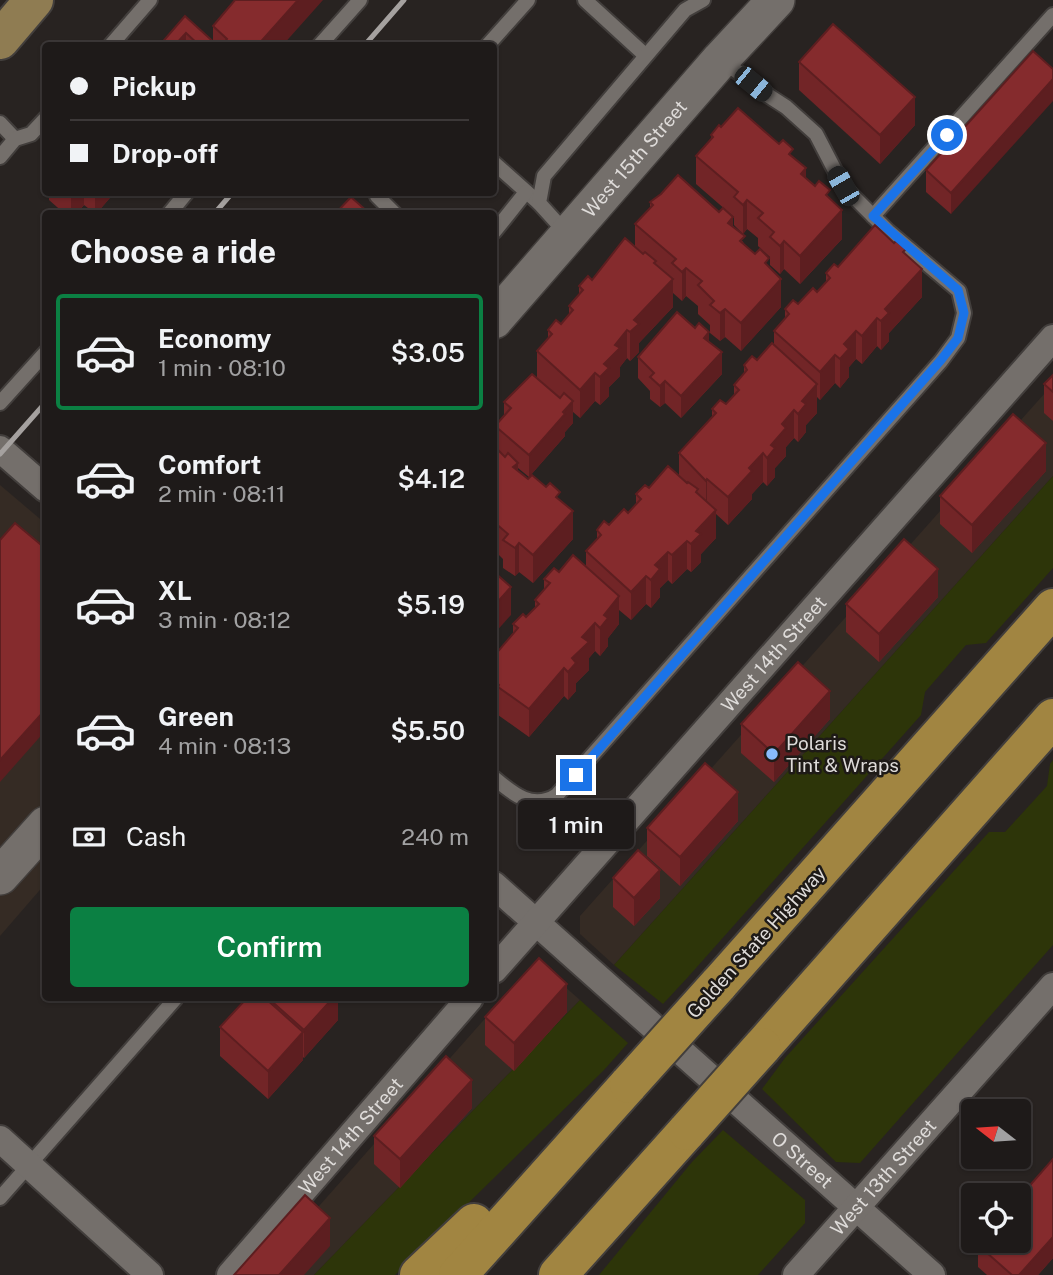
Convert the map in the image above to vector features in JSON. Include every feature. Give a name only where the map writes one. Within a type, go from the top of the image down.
[{"type":"highway","name":"Golden State Highway","points":[[458,1275],[1053,608]]},
{"type":"highway","points":[[561,1272],[1053,718]]},
{"type":"highway","points":[[419,1275],[491,1207],[593,1122]]},
{"type":"main road","points":[[0,40],[34,0]]},
{"type":"street","name":"West 15th Street","points":[[497,317],[721,59],[776,0]]},
{"type":"street","name":"West 14th Street","points":[[497,966],[1053,338]]},
{"type":"street","points":[[0,449],[42,486]]},
{"type":"street","points":[[0,876],[42,829]]},
{"type":"street","points":[[497,888],[535,922]]},
{"type":"street","name":"O Street","points":[[535,922],[932,1275]]},
{"type":"street","name":"West 13th Street","points":[[796,1275],[1053,986]]},
{"type":"street","name":"West 14th Street","points":[[230,1275],[467,1001]]},
{"type":"street","points":[[0,1139],[150,1275]]},
{"type":"lane","points":[[113,42],[150,0]]},
{"type":"lane","points":[[323,42],[360,0]]},
{"type":"lane","points":[[491,42],[528,0]]},
{"type":"lane","points":[[585,0],[645,55]]},
{"type":"lane","points":[[539,203],[544,176],[685,10],[703,0]]},
{"type":"lane","points":[[873,216],[1053,15]]},
{"type":"lane","points":[[497,780],[522,799],[534,802],[549,801],[557,795],[958,338],[964,313],[958,290],[873,216],[843,186],[816,134],[786,107],[721,59]]},
{"type":"lane","points":[[0,123],[15,139]]},
{"type":"lane","points":[[0,157],[15,139],[38,135]]},
{"type":"lane","points":[[497,166],[539,203],[568,236]]},
{"type":"lane","points":[[497,228],[526,192]]},
{"type":"lane","points":[[172,210],[184,196]]},
{"type":"lane","points":[[378,196],[391,210]]},
{"type":"lane","points":[[0,403],[42,356]]},
{"type":"lane","points":[[0,1198],[173,1001]]},
{"type":"shaded area","points":[[1053,384],[1053,476],[614,965],[580,934],[580,916]]},
{"type":"shaded area","points":[[0,485],[42,521],[42,887],[0,936]]},
{"type":"shaded area","points":[[528,970],[546,970],[580,1000],[314,1275],[258,1275]]},
{"type":"green space","points":[[1053,476],[1053,568],[986,643],[966,645],[925,692],[921,715],[688,977],[663,1004],[614,965]]},
{"type":"green space","points":[[1053,760],[1053,945],[860,1163],[836,1162],[762,1089],[785,1058],[989,832],[1005,832],[1047,786]]},
{"type":"green space","points":[[580,1000],[628,1043],[604,1070],[395,1275],[314,1275]]},
{"type":"green space","points":[[723,1130],[805,1200],[805,1223],[758,1275],[599,1275],[692,1162]]},
{"type":"building","points":[[235,0],[298,0],[261,42],[225,42],[227,39],[213,26]]},
{"type":"building","points":[[185,16],[214,42],[196,42],[186,33],[178,42],[162,42]]},
{"type":"building","points":[[833,24],[915,97],[880,135],[799,62]]},
{"type":"building","points":[[1033,51],[1053,69],[1053,79],[951,193],[926,170]]},
{"type":"building","points":[[738,108],[779,144],[783,140],[793,149],[789,154],[806,168],[801,174],[815,186],[819,181],[830,190],[826,195],[842,210],[800,256],[784,241],[780,246],[770,237],[774,232],[758,218],[763,213],[747,200],[743,205],[734,197],[738,192],[696,156],[713,137],[711,135],[719,125],[721,127]]},
{"type":"building","points":[[678,175],[719,212],[723,208],[733,217],[728,223],[745,236],[740,241],[755,254],[760,249],[769,258],[765,263],[781,279],[741,323],[725,309],[720,313],[710,305],[714,301],[698,285],[702,281],[686,268],[682,272],[672,263],[676,259],[635,224],[653,205],[650,202]]},
{"type":"building","points":[[351,197],[366,210],[339,210]]},
{"type":"building","points":[[875,225],[894,243],[896,241],[906,249],[903,252],[922,269],[885,309],[889,313],[881,321],[877,318],[862,336],[856,331],[844,344],[849,349],[840,359],[835,355],[820,372],[774,331],[789,314],[785,309],[793,300],[798,304],[813,288],[817,292],[830,278],[826,273],[834,264],[838,267]]},
{"type":"building","points":[[625,238],[643,254],[645,252],[656,261],[654,263],[673,279],[634,320],[639,324],[630,332],[627,330],[615,345],[620,348],[604,364],[609,368],[600,377],[595,373],[580,390],[537,351],[552,334],[548,330],[556,320],[561,324],[573,310],[569,306],[583,290],[579,286],[588,276],[592,280]]},
{"type":"building","points":[[677,312],[695,328],[699,323],[709,332],[704,338],[722,352],[681,396],[665,381],[660,386],[650,377],[654,373],[638,357]]},
{"type":"building","points":[[772,343],[817,384],[802,401],[806,404],[798,414],[794,410],[782,424],[786,428],[771,445],[775,448],[767,458],[763,453],[749,468],[752,471],[728,497],[707,479],[706,481],[679,453],[716,413],[712,409],[720,400],[726,404],[739,390],[734,385],[747,370],[744,365],[752,356],[757,360]]},
{"type":"building","points":[[532,374],[560,398],[564,393],[573,401],[529,455],[497,428],[497,424],[511,408],[504,402]]},
{"type":"building","points":[[1053,375],[1053,392],[1044,384]]},
{"type":"building","points":[[1013,414],[1046,443],[972,525],[940,496]]},
{"type":"building","points":[[497,449],[505,457],[508,453],[518,463],[513,467],[528,479],[532,475],[546,487],[550,483],[560,492],[556,497],[573,511],[533,555],[519,543],[515,548],[503,540],[508,534],[497,525]]},
{"type":"building","points":[[668,466],[698,489],[696,492],[716,510],[696,531],[701,534],[691,544],[687,541],[672,555],[668,552],[655,565],[660,569],[651,580],[646,576],[631,592],[586,551],[601,535],[597,530],[604,521],[609,525],[624,509],[628,513],[641,499],[636,494],[645,485],[649,488]]},
{"type":"building","points":[[15,523],[42,546],[42,713],[0,760],[0,540]]},
{"type":"building","points":[[904,539],[938,569],[879,634],[846,604]]},
{"type":"building","points":[[573,555],[619,596],[604,615],[608,618],[600,628],[595,623],[582,637],[589,642],[572,658],[576,663],[568,672],[564,668],[529,709],[498,687],[497,652],[518,628],[513,624],[523,614],[526,617],[539,604],[535,600],[550,583],[544,579],[554,568],[559,572]]},
{"type":"building","points":[[497,575],[511,587],[497,603]]},
{"type":"building","points":[[798,662],[830,691],[774,754],[741,724]]},
{"type":"building","points":[[705,763],[738,792],[680,857],[647,828]]},
{"type":"building","points":[[638,850],[660,870],[634,898],[613,878]]},
{"type":"building","points":[[539,958],[567,984],[514,1043],[485,1017]]},
{"type":"building","points":[[244,1001],[268,1001],[303,1032],[268,1071],[220,1027]]},
{"type":"building","points":[[271,1001],[330,1001],[304,1030]]},
{"type":"building","points":[[446,1056],[472,1080],[400,1159],[374,1136]]},
{"type":"building","points":[[1053,1159],[1053,1237],[1019,1275],[1012,1275],[987,1253],[1031,1253],[1031,1184]]},
{"type":"building","points":[[305,1195],[330,1218],[279,1275],[234,1275]]},
{"type":"railway","points":[[367,42],[404,0]]},
{"type":"railway","points":[[217,210],[230,196]]},
{"type":"railway","points":[[0,454],[42,407]]},
{"type":"place","name":"Polaris Tint & Wraps","points":[[772,754]]},
{"type":"route","points":[[576,775],[958,338],[964,313],[958,290],[873,216],[947,135]]}]
